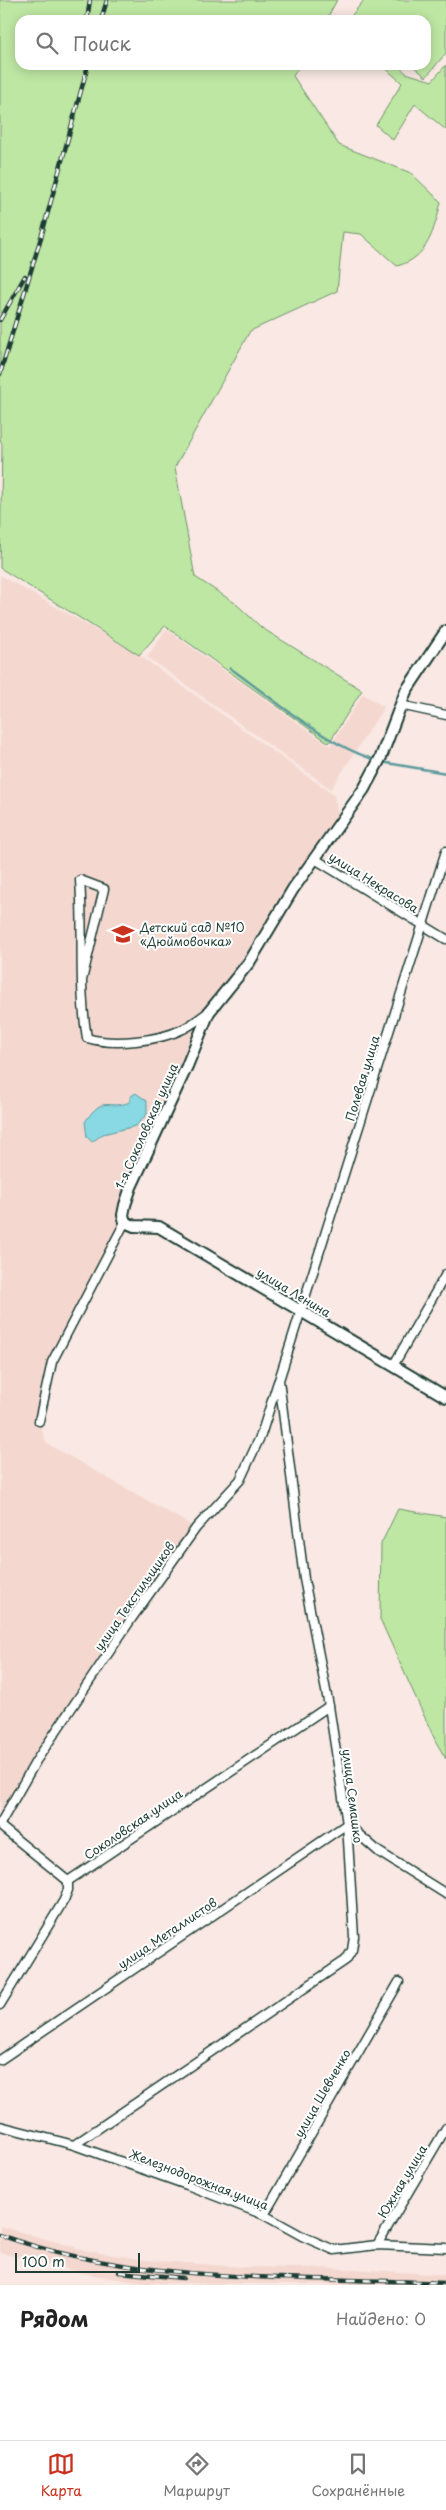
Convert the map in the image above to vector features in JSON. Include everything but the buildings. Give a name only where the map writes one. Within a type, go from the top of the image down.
[{"type":"street","name":"1-я Соколовская улица","points":[[39,1421],[52,1362],[125,1222],[123,1215],[131,1187],[187,1066],[209,1012],[250,961],[293,889],[364,789],[380,760],[406,691],[446,631]]},
{"type":"street","points":[[400,705],[446,715]]},
{"type":"street","name":"Полевая улица","points":[[302,1311],[446,851]]},
{"type":"street","name":"улица Некрасова","points":[[315,859],[446,939]]},
{"type":"street","points":[[82,980],[104,889],[80,880],[83,916],[82,980],[83,1017],[87,1038],[101,1042],[164,1036],[184,1029],[209,1012]]},
{"type":"street","name":"улица Ленина","points":[[125,1222],[134,1226],[159,1227],[446,1398]]},
{"type":"street","points":[[393,1366],[446,1274]]},
{"type":"street","name":"улица Семашко","points":[[74,2145],[346,1960],[352,1950],[354,1937],[347,1824],[329,1706],[304,1579],[279,1380],[302,1311]]},
{"type":"street","name":"улица Текстильщиков","points":[[0,1825],[36,1761],[127,1625],[196,1528],[240,1480],[261,1435],[279,1380]]},
{"type":"street","name":"Соколовская улица","points":[[68,1882],[329,1706]]},
{"type":"street","points":[[347,1824],[379,1852],[446,1894]]},
{"type":"street","name":"улица Металлистов","points":[[0,2060],[347,1824]]},
{"type":"street","points":[[0,1825],[68,1882],[68,1890],[64,1900],[0,2005]]},
{"type":"street","name":"улица Шевченко","points":[[264,2215],[399,1982]]},
{"type":"street","name":"Железнодорожная улица","points":[[0,2126],[74,2145],[264,2215],[302,2236],[334,2250],[377,2245],[446,2248]]},
{"type":"street","name":"Южная улица","points":[[377,2245],[446,2128]]},
{"type":"shaded area","points":[[0,575],[135,652],[334,795],[340,825],[220,998],[131,1187],[125,1222],[52,1362],[39,1421],[46,1443],[196,1528],[80,1693],[0,1824]]},
{"type":"shaded area","points":[[166,629],[330,746],[363,694],[384,707],[331,789],[147,657]]},
{"type":"shaded area","points":[[0,2226],[88,2251],[146,2260],[242,2267],[353,2269],[446,2275],[446,2285],[142,2283],[82,2273],[0,2252]]},
{"type":"green space","points":[[0,0],[337,0],[329,15],[15,15],[15,70],[297,70],[293,76],[339,145],[411,173],[441,202],[436,223],[423,250],[408,262],[397,266],[361,234],[343,232],[337,291],[250,331],[175,467],[195,577],[235,603],[262,628],[362,690],[329,743],[165,626],[139,655],[0,568],[2,445],[0,439]]},
{"type":"green space","points":[[364,0],[446,0],[446,53],[426,77],[418,70],[431,70],[431,15],[352,15]]},
{"type":"green space","points":[[446,65],[446,130],[415,104],[393,140],[376,125],[402,83],[388,70],[403,70],[406,73],[432,81]]},
{"type":"green space","points":[[398,1509],[446,1517],[446,1759],[436,1742],[380,1619],[381,1544]]},
{"type":"water","points":[[136,1093],[147,1101],[147,1114],[136,1126],[103,1134],[92,1142],[87,1137],[85,1122],[91,1113],[102,1105],[130,1102],[131,1096]]},
{"type":"waterway","points":[[230,668],[319,733],[338,744],[376,760]]},
{"type":"waterway","points":[[381,762],[446,773]]},
{"type":"railway","points":[[88,15],[90,0]]},
{"type":"railway","points":[[102,15],[107,0]]},
{"type":"railway","points":[[0,374],[42,234],[87,70]]},
{"type":"railway","points":[[0,320],[25,276]]},
{"type":"railway","points":[[0,2235],[53,2251],[108,2263],[164,2270],[278,2278],[446,2283]]},
{"type":"railway","points":[[119,2272],[183,2278]]},
{"type":"place","name":"Детский сад №10 «Дюймовочка»","points":[[123,934]]}]
